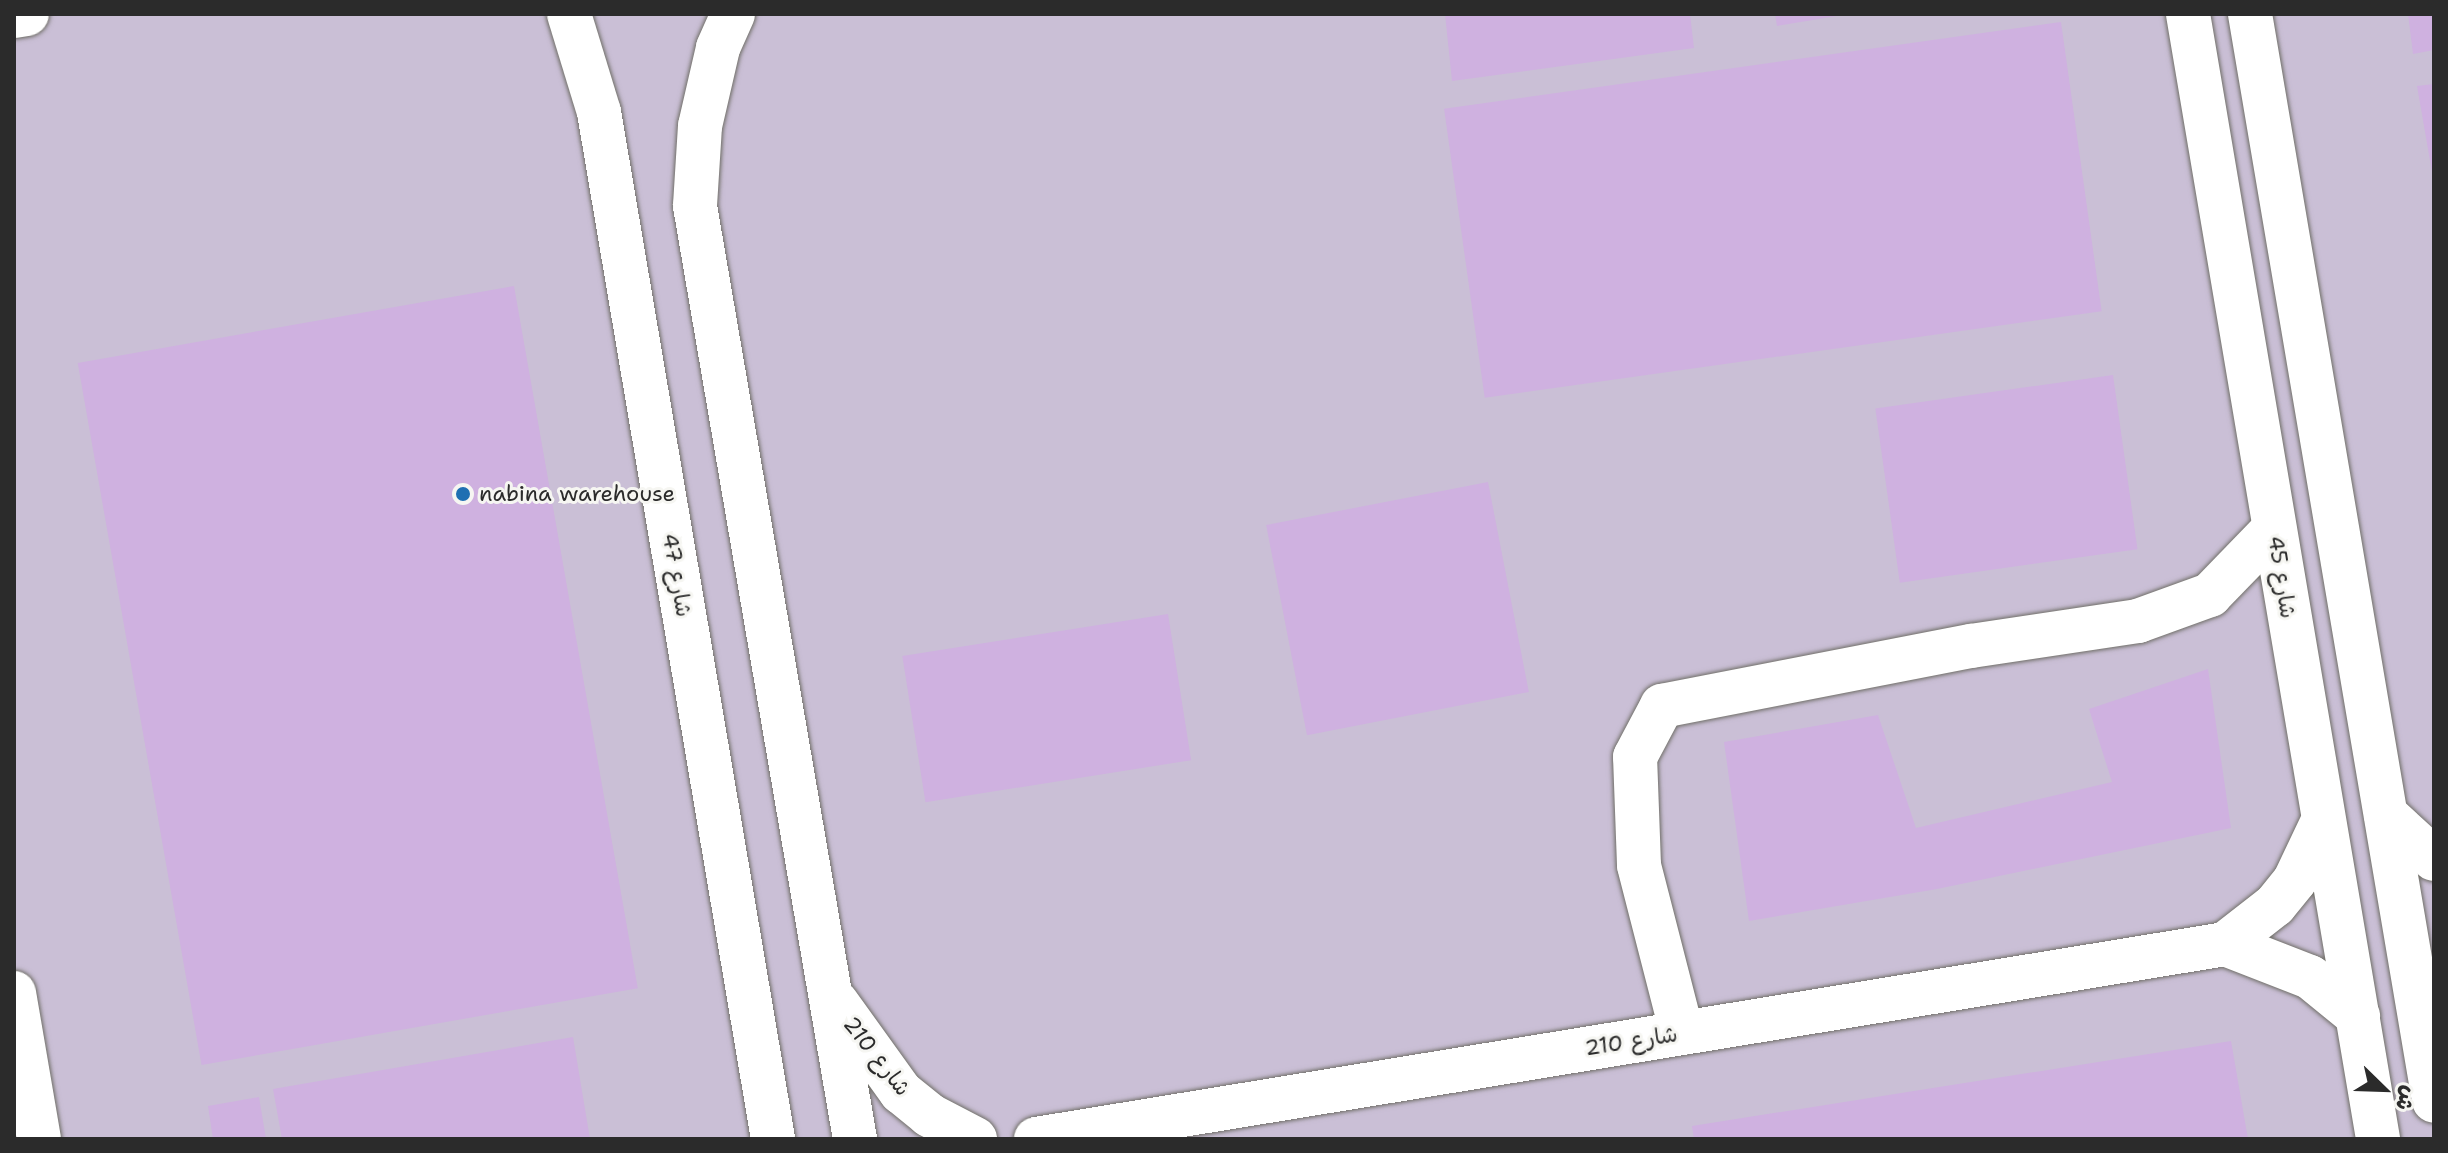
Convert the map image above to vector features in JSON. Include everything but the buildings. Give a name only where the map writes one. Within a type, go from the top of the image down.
[{"type":"street","points":[[14,16],[27,14]]},
{"type":"street","name":"شارع 47","points":[[569,14],[599,112],[773,1139]]},
{"type":"street","points":[[733,14],[718,48],[700,126],[695,206],[855,1139]]},
{"type":"street","name":"شارع 45","points":[[2188,14],[2322,823],[2378,1139]]},
{"type":"street","points":[[2250,14],[2386,815],[2426,988],[2434,1101]]},
{"type":"street","points":[[1682,1033],[1639,865],[1635,757],[1662,706],[1971,646],[2138,621],[2210,595],[2274,529]]},
{"type":"street","points":[[2386,815],[2434,859]]},
{"type":"street","name":"شارع 210","points":[[1036,1139],[2225,944],[2252,926],[2285,892],[2322,823]]},
{"type":"street","name":"شارع 210","points":[[2225,944],[2297,970],[2358,1016]]},
{"type":"street","name":"شارع 210","points":[[828,989],[901,1092],[929,1115],[975,1139]]},
{"type":"street","points":[[14,993],[39,1139]]},
{"type":"shaded area","points":[[14,14],[2434,14],[2434,1139],[14,1139]]},
{"type":"place","name":"nabina warehouse","points":[[463,494]]}]
